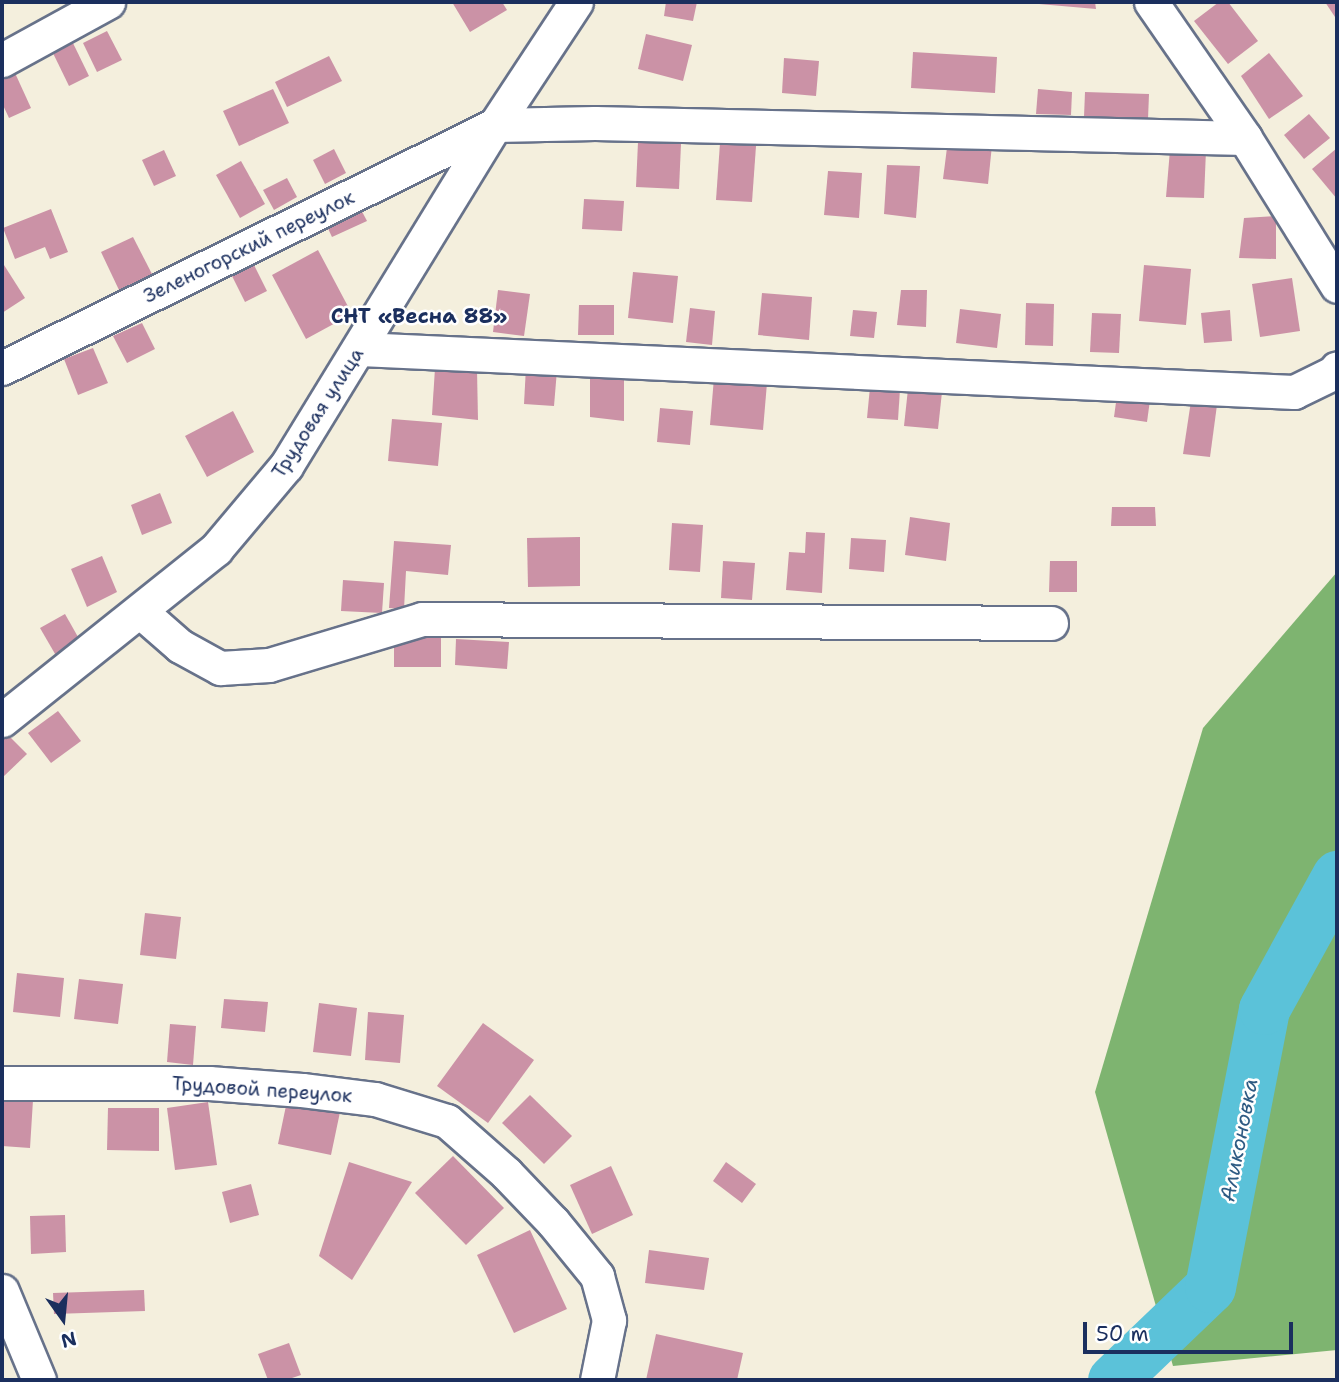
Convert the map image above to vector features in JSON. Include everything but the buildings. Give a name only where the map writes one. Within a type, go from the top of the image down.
[{"type":"street","points":[[2,60],[108,2]]},
{"type":"street","name":"Трудовая улица","points":[[2,720],[216,549],[286,467],[495,125],[576,2]]},
{"type":"street","points":[[1151,2],[1245,138],[1337,286]]},
{"type":"street","points":[[495,125],[595,123],[1245,138]]},
{"type":"street","name":"Зеленогорский переулок","points":[[2,368],[495,125]]},
{"type":"street","points":[[360,349],[1294,392],[1333,373],[1337,368]]},
{"type":"street","points":[[140,611],[180,646],[219,668],[269,665],[422,619],[1051,623]]},
{"type":"street","name":"Трудовой переулок","points":[[2,1083],[209,1083],[302,1090],[375,1099],[447,1121],[544,1212],[597,1276],[609,1320],[597,1380]]},
{"type":"street","points":[[2,1291],[39,1380]]},
{"type":"green space","points":[[1337,572],[1337,1350],[1173,1366],[1095,1092],[1203,728]]},
{"type":"waterway","name":"Аликоновка","points":[[1113,1380],[1210,1287],[1264,1009],[1337,876]]},
{"type":"district","name":"СНТ «Весна 88»","points":[[419,316]]}]
